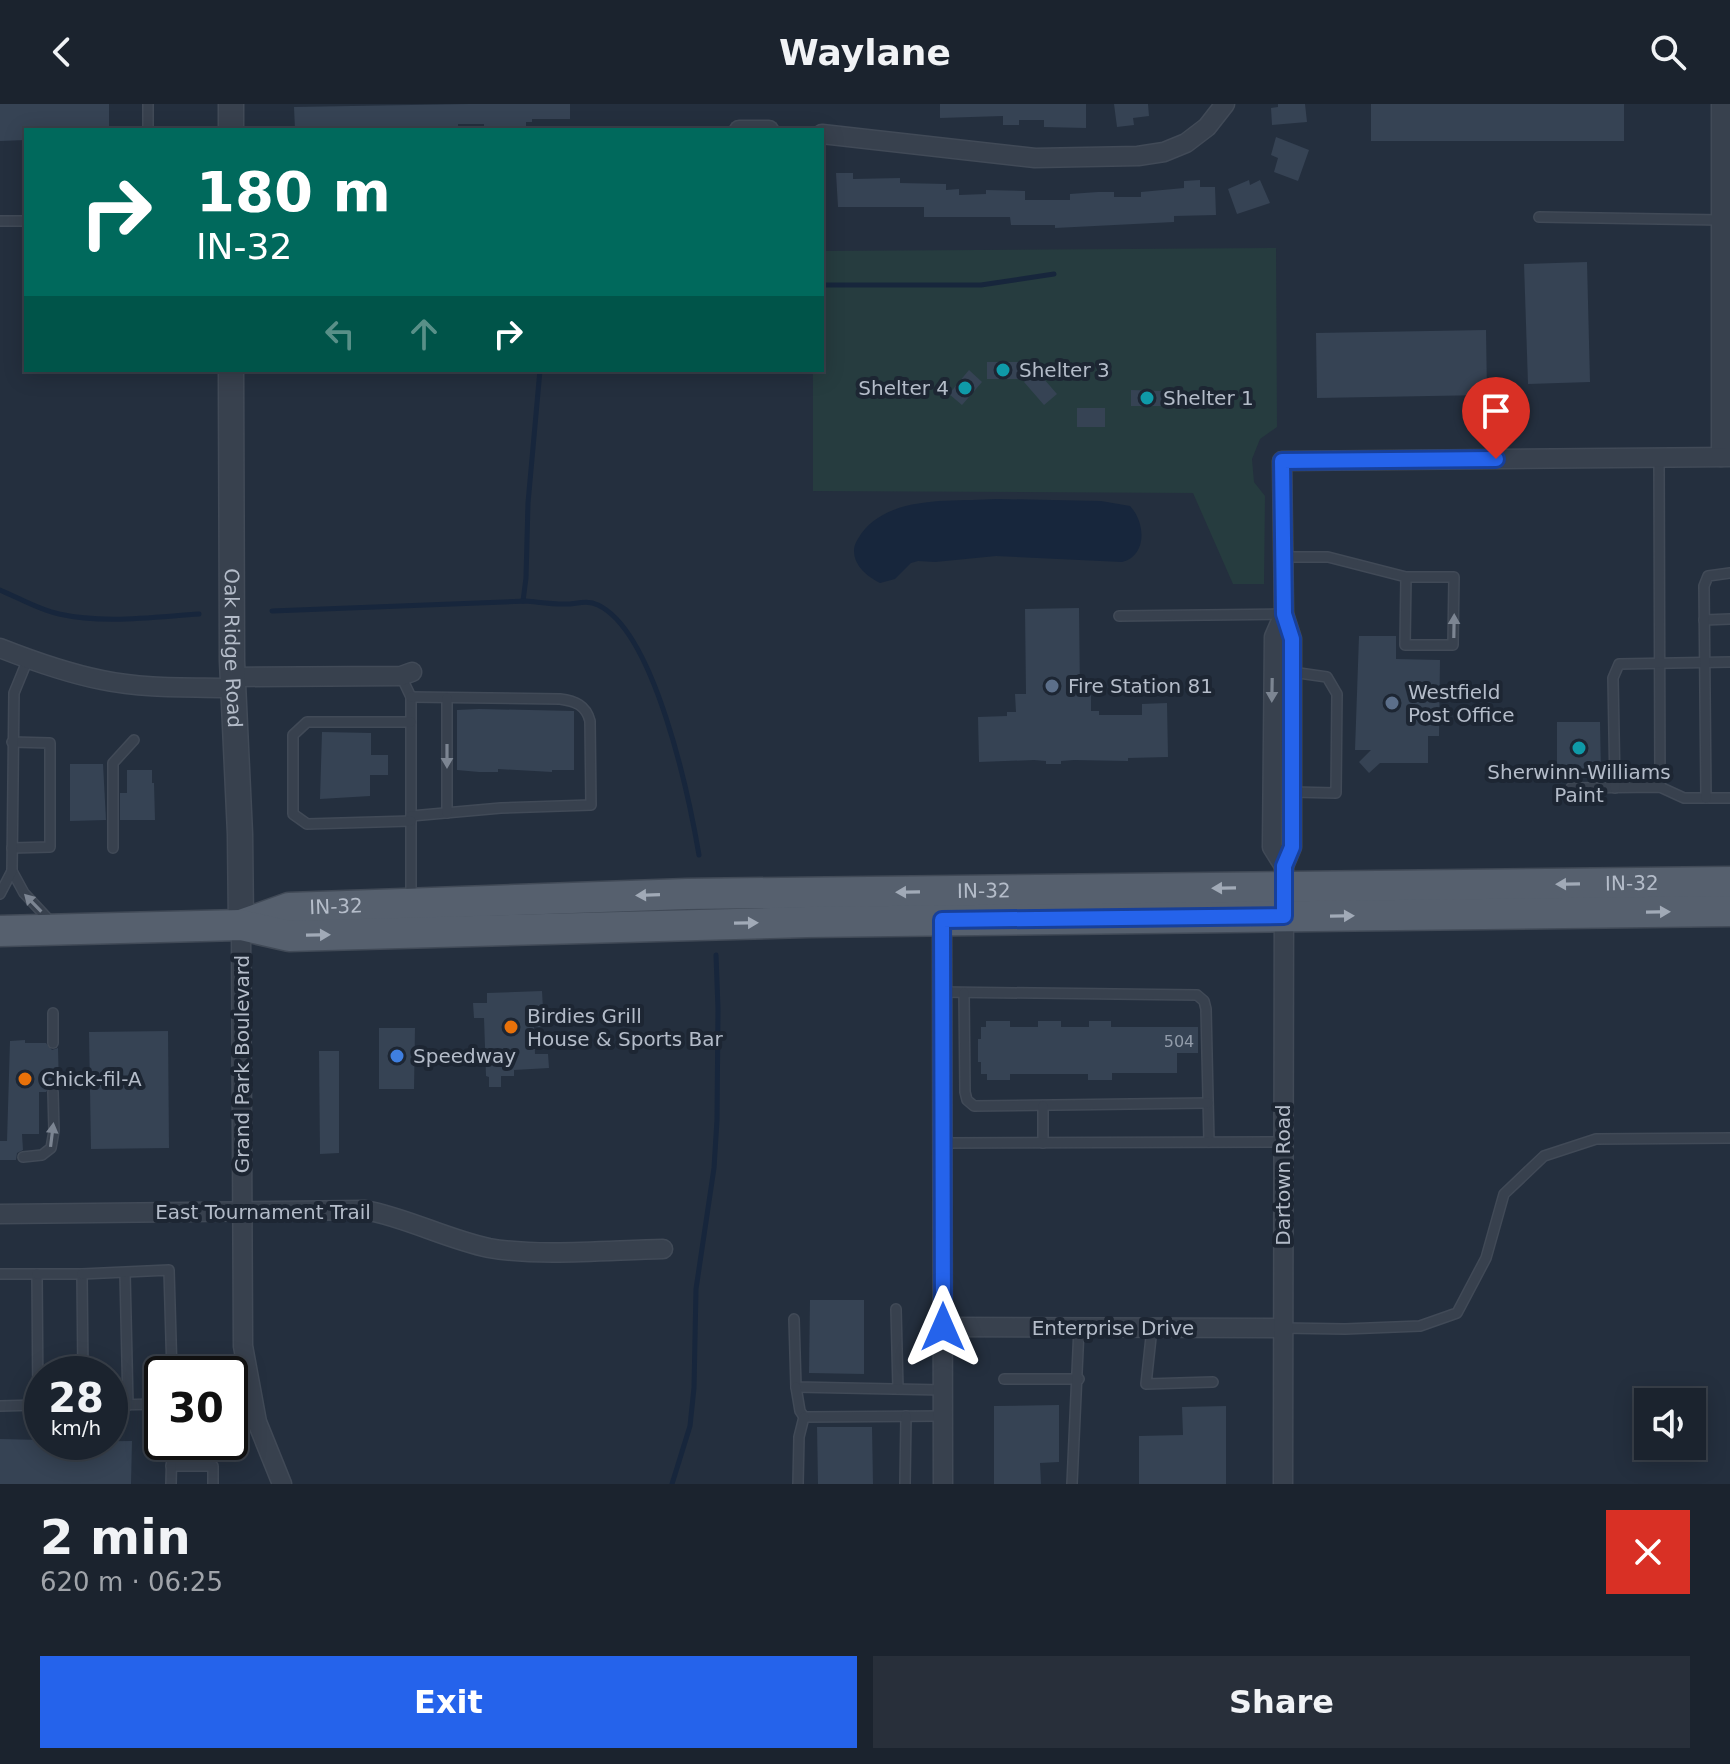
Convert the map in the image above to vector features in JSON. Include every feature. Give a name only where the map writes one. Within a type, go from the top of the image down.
[{"type":"main road","name":"IN-32","points":[[241,925],[289,908],[687,894],[1284,890],[1730,882]]},
{"type":"main road","name":"IN-32","points":[[0,931],[241,925],[289,936],[664,924],[942,920],[1284,890],[1730,911]]},
{"type":"street","points":[[231,104],[231,128]]},
{"type":"street","points":[[824,134],[1035,158],[1138,156],[1164,152],[1186,143],[1207,127],[1225,104]]},
{"type":"street","points":[[1659,457],[1725,457],[1726,320],[1720,220],[1721,104]]},
{"type":"street","name":"Oak Ridge Road","points":[[231,372],[233,682],[241,925]]},
{"type":"street","name":"Dartown Road","points":[[1283,1484],[1284,890],[1292,847],[1292,639],[1284,614],[1282,461],[1659,457]]},
{"type":"street","name":"Dartown Road","points":[[1284,614],[1274,637],[1271,792],[1272,847],[1284,890]]},
{"type":"street","points":[[0,648],[103,680],[158,687],[407,674]]},
{"type":"street","points":[[942,920],[943,1484]]},
{"type":"street","name":"Grand Park Boulevard","points":[[241,925],[244,1356]]},
{"type":"street","name":"East Tournament Trail","points":[[0,1214],[365,1210],[393,1215],[473,1244],[522,1251],[663,1249]]},
{"type":"street","name":"Enterprise Drive","points":[[943,1327],[1283,1328]]},
{"type":"street","name":"Grand Park Boulevard","points":[[248,1378],[257,1422],[282,1484]]},
{"type":"lane","points":[[148,104],[148,128]]},
{"type":"lane","points":[[1539,217],[1720,220]]},
{"type":"lane","points":[[0,221],[24,221]]},
{"type":"lane","points":[[1659,457],[1660,787]]},
{"type":"lane","points":[[1283,557],[1328,557],[1406,577],[1454,577],[1453,645],[1405,645],[1406,577]]},
{"type":"lane","points":[[1706,798],[1704,586],[1708,576],[1730,573]]},
{"type":"lane","points":[[1119,616],[1284,614]]},
{"type":"lane","points":[[1704,620],[1730,619]]},
{"type":"lane","points":[[0,894],[12,871],[14,693],[28,659]]},
{"type":"lane","points":[[1615,788],[1613,678],[1619,664],[1730,662]]},
{"type":"lane","points":[[1292,672],[1327,677],[1335,688],[1336,793],[1292,792]]},
{"type":"lane","points":[[407,674],[411,697],[411,904]]},
{"type":"lane","points":[[411,697],[560,699],[580,704],[588,712],[590,721],[591,805],[307,824],[293,814],[293,735],[307,722],[411,722]]},
{"type":"lane","points":[[447,698],[447,813]]},
{"type":"lane","points":[[113,848],[113,763],[134,740]]},
{"type":"lane","points":[[12,742],[50,743],[50,847],[12,848]]},
{"type":"lane","points":[[1571,788],[1660,787],[1684,798],[1730,798]]},
{"type":"lane","points":[[12,871],[24,893],[60,930]]},
{"type":"lane","points":[[942,992],[1197,995],[1204,1001],[1206,1009],[1209,1142]]},
{"type":"lane","points":[[964,993],[967,1100],[974,1106],[1208,1103]]},
{"type":"lane","points":[[53,1013],[53,1043]]},
{"type":"lane","points":[[23,1157],[42,1155],[51,1148],[53,1092]]},
{"type":"lane","points":[[1043,1106],[1043,1143]]},
{"type":"lane","points":[[1283,1328],[1420,1326],[1457,1313],[1486,1258],[1504,1194],[1544,1156],[1596,1139],[1730,1138]]},
{"type":"lane","points":[[943,1143],[1283,1142]]},
{"type":"lane","points":[[0,1274],[169,1270],[171,1356]]},
{"type":"lane","points":[[125,1273],[127,1356]]},
{"type":"lane","points":[[37,1274],[39,1356]]},
{"type":"lane","points":[[82,1274],[83,1356]]},
{"type":"lane","points":[[896,1309],[898,1389]]},
{"type":"lane","points":[[794,1319],[796,1387],[804,1417],[799,1437],[798,1484]]},
{"type":"lane","points":[[1072,1484],[1079,1328]]},
{"type":"lane","points":[[1152,1328],[1146,1384],[1213,1382]]},
{"type":"lane","points":[[1004,1379],[1079,1379]]},
{"type":"lane","points":[[796,1387],[943,1390]]},
{"type":"lane","points":[[0,1406],[24,1405]]},
{"type":"lane","points":[[128,1405],[144,1405]]},
{"type":"lane","points":[[905,1484],[906,1416]]},
{"type":"lane","points":[[804,1417],[943,1416]]},
{"type":"lane","points":[[248,1419],[257,1422]]},
{"type":"lane","points":[[171,1460],[171,1484]]},
{"type":"lane","points":[[171,1466],[213,1466],[213,1484]]},
{"type":"green space","points":[[1276,248],[1277,427],[1260,439],[1252,459],[1254,482],[1265,496],[1264,584],[1233,584],[1193,493],[813,491],[813,372],[824,372],[824,251]]},
{"type":"water","points":[[997,499],[1101,501],[1130,506],[1139,521],[1140,546],[1130,559],[1122,562],[996,556],[918,561],[911,563],[895,579],[880,583],[866,574],[856,561],[854,548],[861,534],[873,521],[888,512],[924,503]]},
{"type":"building","points":[[0,104],[109,104],[109,128],[24,128],[24,140],[0,141]]},
{"type":"building","points":[[570,104],[570,119],[532,119],[532,122],[526,122],[526,127],[500,128],[484,128],[484,124],[458,124],[458,128],[295,128],[294,107]]},
{"type":"building","points":[[940,104],[1086,104],[1086,128],[1044,127],[1044,120],[1019,120],[1019,125],[1003,125],[1003,116],[940,118]]},
{"type":"building","points":[[1114,104],[1148,104],[1149,116],[1133,118],[1134,125],[1117,127]]},
{"type":"building","points":[[1278,104],[1305,104],[1307,122],[1272,125],[1271,108],[1278,107]]},
{"type":"building","points":[[1371,104],[1624,104],[1624,141],[1371,141]]},
{"type":"building","points":[[1276,137],[1309,150],[1298,181],[1274,172],[1278,158],[1271,155]]},
{"type":"building","points":[[836,173],[853,173],[853,179],[900,178],[900,183],[946,184],[946,190],[959,189],[959,195],[986,194],[986,190],[1025,191],[1025,200],[1070,200],[1070,194],[1098,192],[1114,192],[1114,197],[1141,197],[1141,192],[1184,188],[1184,181],[1200,180],[1200,187],[1215,187],[1216,215],[1174,216],[1174,222],[1055,228],[1055,225],[1011,225],[1010,217],[924,217],[924,207],[838,207]]},
{"type":"building","points":[[1249,180],[1250,185],[1260,180],[1270,203],[1237,214],[1228,189]]},
{"type":"building","points":[[1587,262],[1590,382],[1528,384],[1524,264]]},
{"type":"building","points":[[1486,330],[1487,395],[1317,398],[1316,333]]},
{"type":"building","name":"Shelter 3","points":[[987,362],[1018,362],[1018,379],[987,379]]},
{"type":"building","name":"Shelter 4","points":[[969,370],[982,382],[962,405],[949,394]]},
{"type":"building","points":[[1037,371],[1057,394],[1044,405],[1024,382]]},
{"type":"building","name":"Shelter 1","points":[[1131,390],[1162,391],[1162,406],[1131,406]]},
{"type":"building","points":[[1077,408],[1105,408],[1105,427],[1077,427]]},
{"type":"building","name":"Fire Station 81","points":[[1079,608],[1080,694],[1091,694],[1091,711],[1099,711],[1099,715],[1142,715],[1142,704],[1167,703],[1168,757],[1128,758],[1128,761],[1074,760],[1061,761],[1061,764],[1034,760],[979,762],[978,717],[1007,716],[1007,712],[1016,712],[1015,694],[1026,694],[1025,609]]},
{"type":"building","name":"Westfield Post Office","points":[[1359,636],[1396,636],[1396,659],[1440,660],[1439,736],[1428,736],[1428,763],[1380,763],[1369,773],[1359,762],[1371,750],[1355,750]]},
{"type":"building","points":[[457,710],[574,711],[574,770],[457,770]]},
{"type":"building","name":"Sherwinn-Williams Paint","points":[[1557,722],[1600,722],[1601,774],[1557,774]]},
{"type":"building","points":[[322,732],[371,733],[371,755],[388,755],[388,775],[370,775],[370,796],[320,799]]},
{"type":"building","points":[[70,764],[103,764],[106,820],[70,821]]},
{"type":"building","points":[[127,770],[152,770],[155,820],[120,820],[120,793],[127,793]]},
{"type":"building","points":[[542,991],[544,1027],[534,1027],[535,1054],[548,1054],[549,1068],[514,1070],[514,1076],[501,1076],[501,1087],[489,1087],[484,1018],[474,1018],[473,1003],[487,1003],[487,993]]},
{"type":"building","points":[[986,1021],[1010,1021],[1010,1027],[1038,1027],[1038,1021],[1061,1021],[1061,1027],[1089,1027],[1089,1021],[1111,1021],[1111,1027],[1198,1027],[1198,1053],[1177,1053],[1177,1073],[1112,1073],[1112,1080],[1088,1080],[1088,1074],[1010,1074],[1010,1080],[987,1080],[987,1074],[981,1074],[981,1062],[978,1062],[978,1039],[981,1039],[981,1027],[986,1027]]},
{"type":"building","points":[[379,1028],[415,1028],[414,1089],[379,1089]]},
{"type":"building","points":[[168,1031],[169,1148],[91,1149],[89,1032]]},
{"type":"building","points":[[25,1040],[25,1043],[46,1043],[52,1050],[58,1048],[59,1088],[52,1085],[46,1092],[39,1092],[39,1134],[22,1134],[23,1150],[17,1153],[16,1160],[0,1160],[0,1141],[7,1141],[10,1041]]},
{"type":"building","points":[[319,1051],[339,1051],[339,1153],[320,1154]]},
{"type":"building","points":[[810,1300],[864,1300],[864,1374],[809,1373]]},
{"type":"building","points":[[1059,1405],[1059,1462],[1040,1463],[1041,1484],[994,1484],[994,1406]]},
{"type":"building","points":[[1226,1406],[1226,1484],[1139,1484],[1139,1436],[1183,1435],[1182,1407]]},
{"type":"building","points":[[817,1427],[872,1427],[873,1484],[818,1484]]},
{"type":"building","points":[[0,1439],[24,1440],[24,1460],[128,1460],[128,1441],[132,1441],[131,1484],[0,1484]]},
{"type":"waterway","points":[[824,285],[981,285],[1054,274]]},
{"type":"waterway","points":[[523,601],[540,372]]},
{"type":"waterway","points":[[0,590],[44,610],[76,617],[129,619],[199,614]]},
{"type":"waterway","points":[[272,611],[526,601],[558,604],[589,602],[598,605],[618,621],[636,647],[652,680],[678,757],[699,855]]},
{"type":"waterway","points":[[672,1484],[690,1426],[696,1289],[714,1168],[717,1120],[716,955]]},
{"type":"place","name":"Shelter 3","points":[[1003,370]]},
{"type":"place","name":"Shelter 4","points":[[965,388]]},
{"type":"place","name":"Shelter 1","points":[[1147,398]]},
{"type":"place","name":"Fire Station 81","points":[[1052,686]]},
{"type":"place","name":"Westfield Post Office","points":[[1392,703]]},
{"type":"place","name":"Sherwinn-Williams Paint","points":[[1579,748]]},
{"type":"place","name":"Birdies Grill House & Sports Bar","points":[[511,1027]]},
{"type":"place","name":"Speedway","points":[[397,1056]]},
{"type":"place","name":"Chick-fil-A","points":[[25,1079]]},
{"type":"route","points":[[943,1327],[942,920],[1284,916],[1284,866],[1292,847],[1292,639],[1284,614],[1282,461],[1496,459]]}]
